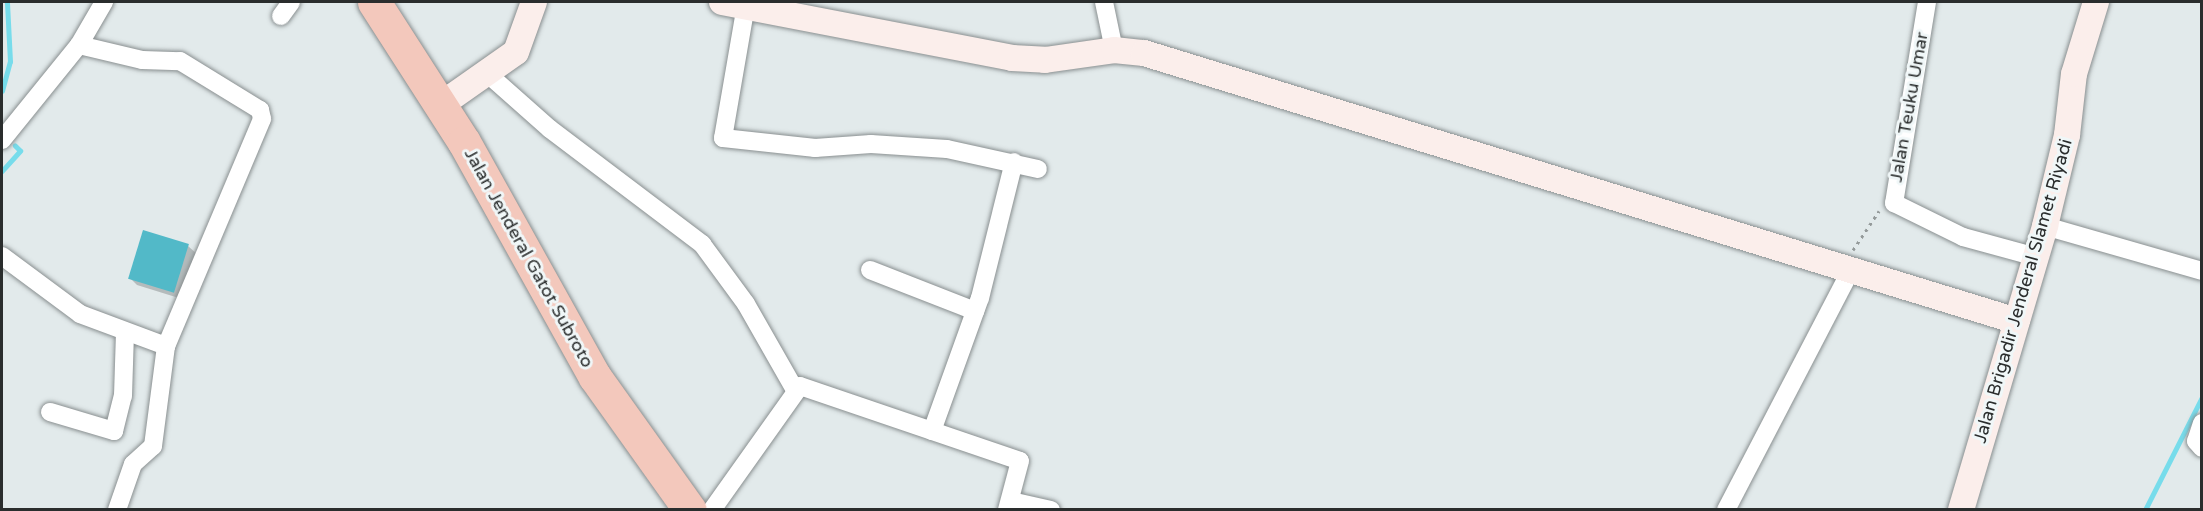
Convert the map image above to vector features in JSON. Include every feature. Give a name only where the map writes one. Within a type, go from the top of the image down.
[{"type":"highway","name":"Jalan Jenderal Gatot Subroto","points":[[374,2],[442,104],[595,377],[690,510]]},
{"type":"street","points":[[2,139],[79,45],[104,2]]},
{"type":"street","points":[[442,104],[489,75],[516,52],[534,2]]},
{"type":"street","points":[[1104,2],[1114,50]]},
{"type":"street","name":"Jalan Teuku Umar","points":[[1927,2],[1894,190],[1894,203],[1916,218],[2036,257]]},
{"type":"street","name":"Jalan Brigadir Jenderal Slamet Riyadi","points":[[1961,510],[2045,226],[2067,135],[2074,74],[2096,2]]},
{"type":"street","points":[[1038,169],[947,149],[871,144],[815,148],[723,138],[734,4],[792,7],[1012,58],[1045,60],[1114,50],[1144,53],[2017,321]]},
{"type":"street","points":[[79,45],[142,60],[180,61],[260,110],[260,133],[216,219],[166,346],[156,389],[158,430],[153,447],[133,464],[117,510]]},
{"type":"street","points":[[489,75],[702,244],[746,304],[795,390]]},
{"type":"street","points":[[932,431],[975,312],[1014,162]]},
{"type":"street","points":[[2045,226],[2202,271]]},
{"type":"street","points":[[2,256],[81,314],[125,333],[166,346]]},
{"type":"street","points":[[1726,510],[1846,269]]},
{"type":"street","points":[[870,270],[975,312]]},
{"type":"street","points":[[50,412],[114,431],[123,396],[125,333]]},
{"type":"street","points":[[712,510],[795,390],[805,387],[1021,462],[1009,505],[1051,510]]},
{"type":"street","points":[[2202,423],[2196,441],[2202,448]]},
{"type":"path","points":[[1846,269],[1894,190]]},
{"type":"building","points":[[143,230],[189,244],[174,293],[128,279]]},
{"type":"waterway","points":[[2,91],[10,62],[7,2]]},
{"type":"waterway","points":[[2,171],[20,151],[15,146]]},
{"type":"waterway","points":[[2145,510],[2202,397]]}]
